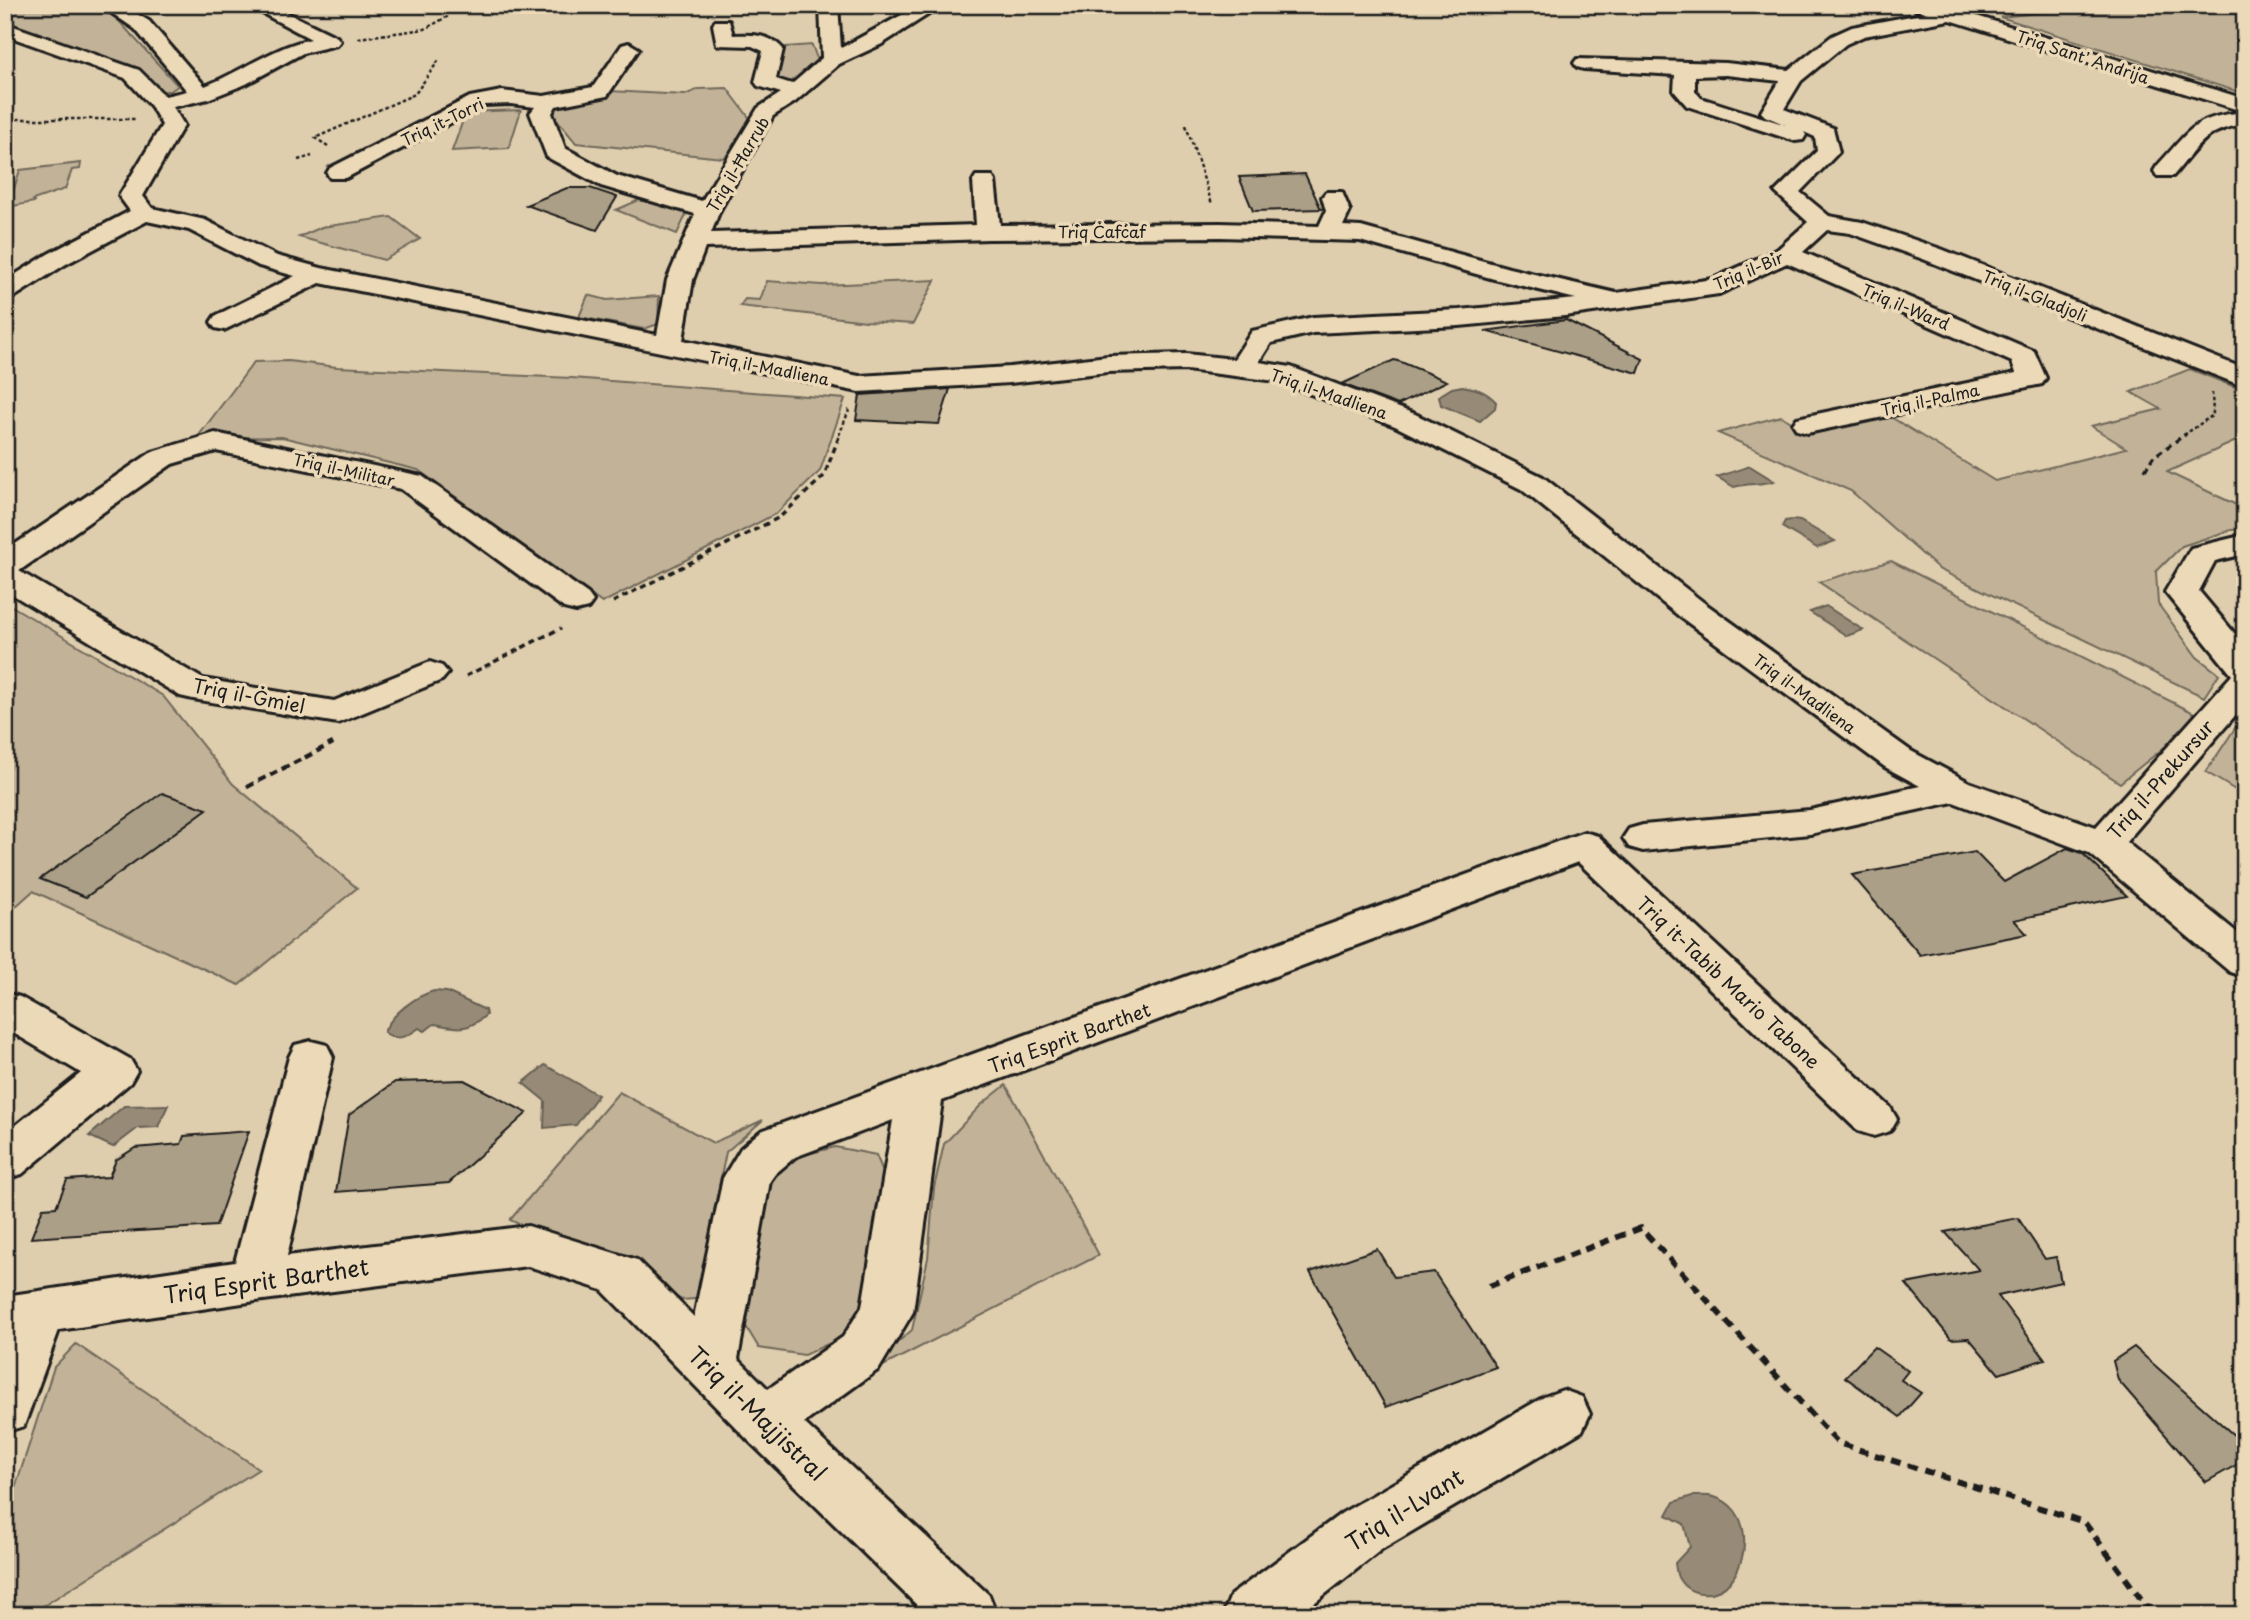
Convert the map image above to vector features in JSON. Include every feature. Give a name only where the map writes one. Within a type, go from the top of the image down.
[{"type":"main road","points":[[109,5],[142,25],[201,95]]},
{"type":"main road","points":[[256,5],[330,41]]},
{"type":"main road","points":[[829,5],[832,60]]},
{"type":"main road","name":"Triq il-Ħarrub","points":[[668,347],[680,280],[708,210],[765,112],[796,91],[832,60],[875,40],[934,5]]},
{"type":"main road","name":"Triq Sant' Andrija","points":[[1921,5],[1950,10],[2245,99]]},
{"type":"main road","points":[[1822,222],[1787,192],[1828,152],[1829,143],[1825,133],[1772,112],[1793,77],[1839,40],[1859,31],[1950,10]]},
{"type":"main road","name":"Triq Sant' Andrija","points":[[1950,10],[2149,78],[2245,106]]},
{"type":"main road","points":[[722,25],[724,41],[755,40],[773,49],[765,82],[796,91]]},
{"type":"main road","points":[[5,29],[132,74],[160,103],[173,125],[131,196],[144,213],[57,259],[5,292]]},
{"type":"main road","points":[[160,103],[201,95],[239,80],[297,48],[330,41]]},
{"type":"main road","points":[[629,49],[600,92],[562,97],[545,103],[546,107],[541,113],[555,152],[609,181],[708,210]]},
{"type":"main road","points":[[1584,63],[1688,70],[1726,69],[1793,77]]},
{"type":"main road","points":[[1688,70],[1682,82],[1683,90],[1693,102],[1743,116],[1807,140],[1829,143]]},
{"type":"main road","name":"Triq it-Torri","points":[[337,162],[477,100],[496,97],[545,103]]},
{"type":"main road","points":[[2165,171],[2203,129],[2218,121],[2245,118]]},
{"type":"main road","points":[[984,181],[989,232]]},
{"type":"main road","points":[[1328,233],[1338,211],[1334,197]]},
{"type":"main road","name":"Triq il-Madliena","points":[[144,213],[197,225],[268,261],[317,275],[859,384],[1010,375],[1108,364],[1185,362],[1281,373],[1405,421],[1532,483],[1690,609],[1898,760],[1956,790],[2103,844],[2245,962]]},
{"type":"main road","name":"Triq il-Bir","points":[[1243,367],[1261,337],[1313,326],[1459,318],[1565,308],[1719,286],[1787,254],[1822,222]]},
{"type":"main road","name":"Triq il-Gladjoli","points":[[1822,222],[1854,227],[1933,254],[2245,379]]},
{"type":"main road","name":"Triq Ċafċaf","points":[[696,241],[989,232],[1220,230],[1362,234],[1503,274],[1618,301]]},
{"type":"main road","name":"Triq il-Ward","points":[[1787,254],[2024,357]]},
{"type":"main road","name":"Triq Ċafċaf","points":[[1503,274],[1565,308]]},
{"type":"main road","points":[[224,322],[317,275]]},
{"type":"main road","name":"Triq il-Palma","points":[[1807,424],[2032,378],[2024,357]]},
{"type":"main road","name":"Triq il-Militar","points":[[5,566],[162,457],[215,442],[411,482],[576,601]]},
{"type":"main road","points":[[2245,544],[2202,555],[2182,592],[2227,651],[2245,669]]},
{"type":"main road","name":"Triq il-Ġmiel","points":[[5,576],[193,688],[338,712],[429,673]]},
{"type":"main road","name":"Triq il-Prekursur","points":[[2103,844],[2245,682]]},
{"type":"main road","points":[[1643,838],[1810,822],[1956,790]]},
{"type":"main road","name":"Triq Esprit Barthet","points":[[710,1367],[747,1178],[758,1161],[778,1144],[1584,845]]},
{"type":"main road","name":"Triq it-Tabib Mario Tabone","points":[[1584,845],[1874,1119]]},
{"type":"main road","points":[[5,1008],[114,1071],[5,1161]]},
{"type":"main road","points":[[256,1280],[311,1056]]},
{"type":"main road","points":[[765,1421],[861,1353],[887,1312],[920,1093]]},
{"type":"main road","name":"Triq Esprit Barthet","points":[[22,1314],[256,1280],[528,1246]]},
{"type":"main road","name":"Triq il-Majjistral","points":[[528,1246],[619,1275],[765,1421],[968,1615]]},
{"type":"main road","points":[[5,1409],[22,1314]]},
{"type":"main road","name":"Triq il-Lvant","points":[[1252,1615],[1362,1531],[1563,1414]]},
{"type":"path","points":[[330,41],[393,36],[425,29],[447,17],[447,5]]},
{"type":"path","points":[[337,162],[315,138],[415,94],[439,60]]},
{"type":"path","points":[[5,119],[138,119]]},
{"type":"path","points":[[1186,125],[1220,230]]},
{"type":"path","points":[[298,160],[323,154]]},
{"type":"path","points":[[2145,470],[2153,457],[2213,415],[2210,364]]},
{"type":"path","points":[[1489,1286],[1641,1228],[1838,1443],[2084,1522],[2153,1615]]},
{"type":"shaded area","points":[[5,5],[83,5],[109,10],[178,86],[170,91],[156,91],[5,26]]},
{"type":"shaded area","points":[[2109,5],[2235,5],[2245,9],[2245,94],[2000,17]]},
{"type":"shaded area","points":[[812,45],[819,64],[794,82],[776,81],[774,75],[785,47]]},
{"type":"shaded area","points":[[727,88],[751,120],[738,147],[723,158],[576,143],[553,115],[558,103],[609,91],[685,95],[699,89]]},
{"type":"shaded area","points":[[521,110],[509,148],[452,151],[466,112]]},
{"type":"shaded area","points":[[81,163],[80,169],[72,170],[65,189],[33,200],[34,202],[8,207],[20,170]]},
{"type":"shaded area","points":[[639,200],[688,211],[677,234],[616,210]]},
{"type":"shaded area","points":[[391,217],[420,239],[384,260],[299,237],[322,227]]},
{"type":"shaded area","points":[[935,280],[913,324],[740,306],[745,299],[760,300],[767,281],[822,285]]},
{"type":"shaded area","points":[[588,295],[607,300],[659,296],[658,324],[644,329],[579,317]]},
{"type":"shaded area","points":[[289,361],[337,367],[572,378],[845,399],[820,471],[777,513],[602,603],[418,470],[282,437],[197,438],[254,362]]},
{"type":"shaded area","points":[[2190,369],[2245,391],[2245,437],[2167,472],[2245,509],[2245,529],[2231,530],[2182,546],[2156,572],[2158,604],[2197,657],[2219,674],[2204,697],[1940,570],[1851,491],[1718,433],[1781,416],[1812,434],[1889,416],[1995,481],[2126,448],[2091,426],[2161,409],[2131,392]]},
{"type":"shaded area","points":[[1462,386],[1488,395],[1496,402],[1495,408],[1480,421],[1441,405],[1439,396],[1452,388]]},
{"type":"shaded area","points":[[1750,466],[1774,481],[1734,487],[1717,477]]},
{"type":"shaded area","points":[[1785,521],[1800,521],[1835,541],[1817,548],[1782,527]]},
{"type":"shaded area","points":[[1891,561],[2202,717],[2120,783],[1819,582]]},
{"type":"shaded area","points":[[5,602],[163,696],[233,784],[357,888],[239,985],[33,891],[5,916]]},
{"type":"shaded area","points":[[1826,606],[1863,630],[1847,636],[1810,612]]},
{"type":"shaded area","points":[[2245,713],[2245,796],[2206,772]]},
{"type":"shaded area","points":[[434,991],[447,992],[485,1010],[486,1015],[468,1026],[434,1024],[425,1031],[419,1028],[398,1038],[384,1032],[405,1007]]},
{"type":"shaded area","points":[[545,1065],[598,1095],[576,1125],[544,1128],[545,1101],[523,1083]]},
{"type":"shaded area","points":[[1006,1085],[1099,1255],[850,1383],[912,1330],[928,1258],[934,1188],[944,1144],[981,1105]]},
{"type":"shaded area","points":[[619,1092],[713,1143],[763,1120],[726,1152],[714,1211],[715,1278],[707,1298],[682,1300],[510,1220]]},
{"type":"shaded area","points":[[168,1105],[158,1127],[138,1128],[113,1147],[89,1136],[124,1106]]},
{"type":"shaded area","points":[[835,1147],[876,1155],[890,1188],[864,1317],[852,1333],[804,1355],[759,1348],[739,1315],[762,1190],[788,1159]]},
{"type":"shaded area","points":[[76,1344],[259,1469],[29,1615],[5,1615],[5,1520],[54,1367]]},
{"type":"shaded area","points":[[1692,1496],[1711,1496],[1726,1502],[1735,1511],[1744,1534],[1742,1560],[1737,1572],[1725,1587],[1711,1593],[1690,1589],[1679,1579],[1676,1571],[1675,1563],[1690,1547],[1684,1524],[1667,1515],[1674,1502]]},
{"type":"building","points":[[1305,174],[1321,209],[1253,211],[1239,177]]},
{"type":"building","points":[[567,188],[590,188],[617,197],[597,230],[526,205]]},
{"type":"building","points":[[1566,320],[1643,359],[1638,373],[1485,331]]},
{"type":"building","points":[[1394,360],[1447,381],[1398,405],[1342,384]]},
{"type":"building","points":[[950,389],[939,424],[856,420],[860,395]]},
{"type":"building","points":[[162,793],[207,809],[86,897],[40,879]]},
{"type":"building","points":[[2067,848],[2082,853],[2127,896],[2014,920],[2027,934],[1920,955],[1852,875],[1975,852],[2004,882]]},
{"type":"building","points":[[464,1080],[527,1113],[449,1183],[336,1192],[349,1115],[395,1082]]},
{"type":"building","points":[[249,1131],[216,1226],[31,1238],[43,1208],[56,1207],[67,1180],[109,1177],[116,1160],[135,1148],[181,1144],[184,1136]]},
{"type":"building","points":[[2018,1218],[2045,1259],[2056,1257],[2061,1282],[1998,1296],[2045,1359],[1999,1374],[1969,1338],[1951,1339],[1906,1284],[1979,1270],[1945,1232]]},
{"type":"building","points":[[1377,1249],[1394,1277],[1434,1272],[1496,1367],[1386,1407],[1310,1272]]},
{"type":"building","points":[[1874,1347],[1908,1371],[1901,1380],[1921,1393],[1900,1417],[1845,1377]]},
{"type":"building","points":[[2134,1347],[2245,1445],[2245,1460],[2206,1482],[2118,1380],[2113,1361]]}]
